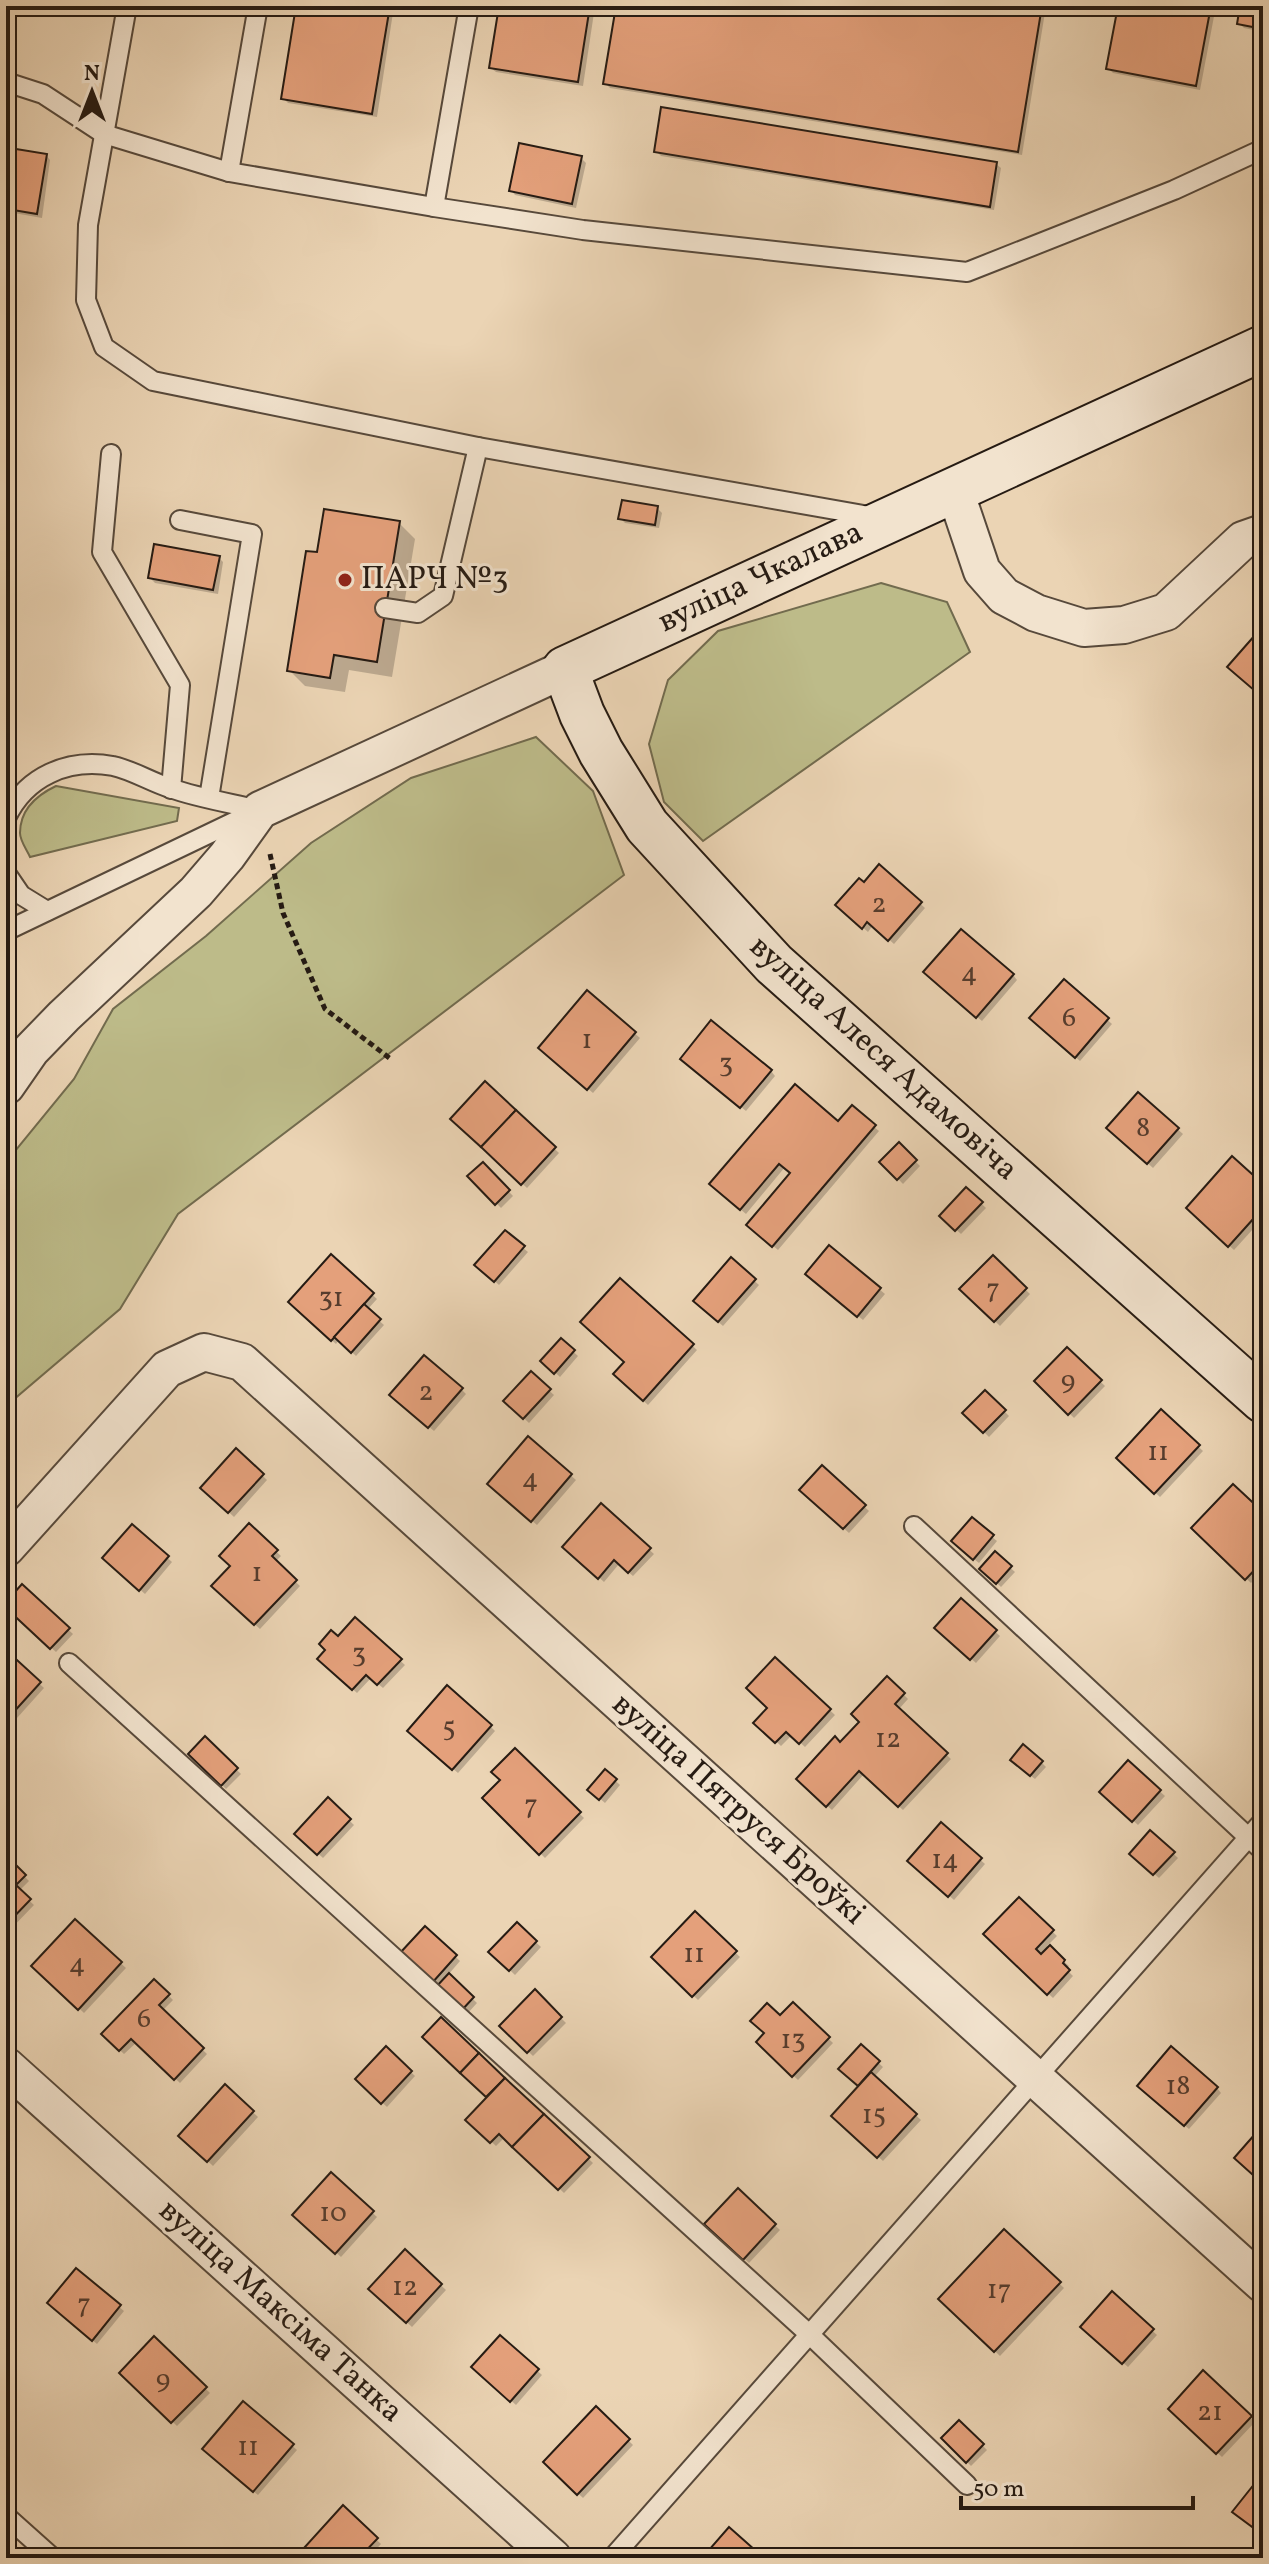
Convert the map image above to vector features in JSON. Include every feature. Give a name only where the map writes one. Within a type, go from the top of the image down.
[{"type":"street","name":"вуліца Чкалава","points":[[260,810],[1263,348]]},
{"type":"street","points":[[955,491],[982,571],[1004,596],[1036,613],[1084,628],[1124,625],[1166,612],[1243,540],[1263,533]]},
{"type":"street","name":"вуліца Алеся Адамовіча","points":[[565,669],[601,752],[647,826],[774,964],[1263,1400]]},
{"type":"street","points":[[6,1086],[31,1050],[64,1016],[196,892],[260,810]]},
{"type":"street","name":"вуліца Пятруся Броўкі","points":[[6,1548],[167,1369],[204,1352],[242,1362],[1263,2284]]},
{"type":"street","name":"вуліца Максіма Танка","points":[[6,2066],[553,2558]]},
{"type":"lane","points":[[127,6],[88,225],[86,300],[104,347],[153,381],[478,447],[890,519]]},
{"type":"lane","points":[[229,172],[258,6]]},
{"type":"lane","points":[[434,207],[469,6]]},
{"type":"lane","points":[[6,82],[43,94],[104,134],[229,172],[583,230],[967,272],[1174,190],[1263,149]]},
{"type":"lane","points":[[385,608],[418,613],[443,596],[478,447]]},
{"type":"lane","points":[[111,454],[102,552],[180,685],[171,789]]},
{"type":"lane","points":[[180,520],[252,534],[209,798]]},
{"type":"lane","points":[[6,818],[32,783],[51,771],[76,764],[113,766],[171,789],[260,810]]},
{"type":"lane","points":[[6,931],[260,810]]},
{"type":"lane","points":[[6,873],[21,895],[47,911]]},
{"type":"lane","points":[[914,1526],[1263,1851]]},
{"type":"lane","points":[[69,1663],[809,2334],[967,2485]]},
{"type":"lane","points":[[612,2558],[1263,1821]]},
{"type":"lane","points":[[6,2516],[53,2558]]},
{"type":"path","points":[[260,810],[283,913],[325,1009],[392,1060]]},
{"type":"shaded area","points":[[881,583],[947,602],[970,652],[703,841],[664,802],[649,744],[668,680],[718,631]]},
{"type":"shaded area","points":[[536,737],[593,791],[624,875],[178,1214],[120,1309],[6,1406],[6,1162],[74,1079],[113,1009],[206,936],[311,843],[411,778]]},
{"type":"shaded area","points":[[56,786],[179,808],[177,821],[30,857],[20,836],[23,817],[36,798]]},
{"type":"building","points":[[296,6],[390,6],[372,114],[281,99]]},
{"type":"building","points":[[499,6],[590,6],[578,82],[489,68]]},
{"type":"building","points":[[616,6],[1042,6],[1018,152],[603,84]]},
{"type":"building","points":[[1118,6],[1211,6],[1196,86],[1106,69]]},
{"type":"building","points":[[1240,6],[1263,6],[1263,29],[1237,24]]},
{"type":"building","points":[[661,107],[997,162],[990,207],[654,152]]},
{"type":"building","points":[[519,143],[582,156],[572,204],[509,191]]},
{"type":"building","points":[[16,149],[47,154],[37,214],[7,209]]},
{"type":"building","points":[[622,500],[658,506],[655,525],[618,519]]},
{"type":"building","name":"ПАРЧ №3","points":[[324,509],[400,521],[377,662],[334,655],[330,678],[287,671],[306,551],[317,552]]},
{"type":"building","points":[[154,544],[220,556],[213,590],[148,578]]},
{"type":"building","points":[[1263,626],[1263,696],[1262,697],[1227,667]]},
{"type":"building","points":[[879,864],[922,902],[888,941],[867,922],[862,929],[835,905],[859,878],[864,882]]},
{"type":"building","points":[[961,929],[1014,974],[976,1018],[923,972]]},
{"type":"building","points":[[1064,979],[1109,1018],[1075,1058],[1029,1018]]},
{"type":"building","points":[[587,990],[636,1032],[587,1090],[538,1048]]},
{"type":"building","points":[[711,1020],[772,1070],[740,1108],[680,1059]]},
{"type":"building","points":[[485,1081],[516,1110],[481,1147],[450,1119]]},
{"type":"building","points":[[795,1084],[838,1121],[852,1105],[876,1125],[772,1247],[746,1225],[790,1173],[779,1164],[740,1210],[709,1184]]},
{"type":"building","points":[[1138,1092],[1179,1128],[1147,1164],[1106,1128]]},
{"type":"building","points":[[516,1110],[556,1147],[521,1185],[481,1147]]},
{"type":"building","points":[[899,1142],[917,1160],[897,1180],[879,1162]]},
{"type":"building","points":[[1232,1156],[1263,1184],[1263,1208],[1228,1247],[1186,1208]]},
{"type":"building","points":[[483,1162],[510,1190],[495,1205],[467,1176]]},
{"type":"building","points":[[966,1187],[983,1202],[955,1231],[939,1216]]},
{"type":"building","points":[[505,1230],[525,1246],[494,1282],[474,1265]]},
{"type":"building","points":[[829,1245],[881,1288],[857,1317],[805,1274]]},
{"type":"building","points":[[331,1254],[374,1293],[331,1341],[288,1302]]},
{"type":"building","points":[[993,1255],[1027,1288],[994,1322],[959,1289]]},
{"type":"building","points":[[731,1257],[756,1279],[718,1322],[693,1301]]},
{"type":"building","points":[[620,1278],[694,1344],[643,1401],[613,1374],[624,1362],[580,1322]]},
{"type":"building","points":[[364,1304],[381,1319],[351,1353],[334,1337]]},
{"type":"building","points":[[561,1338],[575,1350],[554,1374],[540,1361]]},
{"type":"building","points":[[1067,1347],[1102,1380],[1068,1415],[1034,1381]]},
{"type":"building","points":[[424,1355],[463,1388],[428,1428],[389,1395]]},
{"type":"building","points":[[531,1371],[551,1389],[523,1419],[503,1401]]},
{"type":"building","points":[[985,1390],[1006,1410],[983,1433],[962,1413]]},
{"type":"building","points":[[1161,1409],[1200,1445],[1154,1494],[1116,1458]]},
{"type":"building","points":[[528,1436],[572,1474],[531,1522],[487,1484]]},
{"type":"building","points":[[236,1448],[264,1474],[228,1513],[200,1488]]},
{"type":"building","points":[[822,1465],[866,1505],[843,1529],[799,1490]]},
{"type":"building","points":[[1233,1484],[1263,1512],[1263,1561],[1245,1580],[1191,1528]]},
{"type":"building","points":[[601,1503],[651,1548],[628,1573],[614,1560],[598,1579],[562,1547]]},
{"type":"building","points":[[972,1517],[994,1535],[973,1560],[951,1541]]},
{"type":"building","points":[[249,1523],[278,1550],[272,1556],[297,1580],[254,1625],[211,1586],[230,1566],[219,1556]]},
{"type":"building","points":[[132,1524],[169,1556],[139,1591],[102,1558]]},
{"type":"building","points":[[995,1551],[1012,1566],[996,1584],[979,1569]]},
{"type":"building","points":[[22,1584],[70,1628],[50,1649],[6,1608],[6,1602]]},
{"type":"building","points":[[961,1598],[997,1630],[970,1660],[934,1628]]},
{"type":"building","points":[[355,1617],[402,1659],[377,1685],[366,1675],[352,1690],[317,1659],[325,1650],[319,1644],[331,1630],[338,1636]]},
{"type":"building","points":[[6,1650],[41,1682],[11,1715],[6,1710]]},
{"type":"building","points":[[775,1657],[831,1709],[799,1744],[786,1732],[775,1743],[753,1723],[767,1708],[746,1688]]},
{"type":"building","points":[[887,1676],[905,1693],[895,1704],[948,1753],[898,1807],[859,1771],[826,1807],[796,1779],[835,1736],[840,1742],[859,1722],[851,1714]]},
{"type":"building","points":[[447,1685],[492,1725],[452,1770],[407,1731]]},
{"type":"building","points":[[205,1736],[238,1768],[221,1786],[188,1754]]},
{"type":"building","points":[[1023,1744],[1043,1761],[1030,1776],[1010,1760]]},
{"type":"building","points":[[515,1748],[581,1812],[539,1855],[482,1798],[500,1780],[491,1772]]},
{"type":"building","points":[[1128,1760],[1161,1790],[1132,1822],[1099,1792]]},
{"type":"building","points":[[605,1769],[617,1779],[599,1800],[587,1790]]},
{"type":"building","points":[[328,1797],[351,1819],[317,1855],[294,1834]]},
{"type":"building","points":[[941,1822],[982,1858],[948,1897],[907,1861]]},
{"type":"building","points":[[1150,1830],[1175,1852],[1153,1875],[1129,1854]]},
{"type":"building","points":[[6,1855],[26,1875],[16,1885],[31,1899],[6,1925]]},
{"type":"building","points":[[1019,1897],[1054,1930],[1036,1949],[1041,1954],[1050,1945],[1070,1970],[1047,1995],[983,1934]]},
{"type":"building","points":[[695,1911],[737,1951],[692,1997],[651,1957]]},
{"type":"building","points":[[75,1919],[122,1962],[78,2010],[31,1966]]},
{"type":"building","points":[[517,1922],[537,1941],[509,1971],[488,1952]]},
{"type":"building","points":[[425,1926],[457,1955],[432,1983],[400,1953]]},
{"type":"building","points":[[449,1973],[474,1997],[461,2011],[436,1987]]},
{"type":"building","points":[[154,1979],[170,1994],[159,2005],[204,2048],[174,2080],[131,2039],[119,2051],[101,2034]]},
{"type":"building","points":[[535,1989],[562,2017],[527,2053],[499,2026]]},
{"type":"building","points":[[793,2002],[830,2037],[792,2077],[756,2042],[764,2033],[750,2021],[767,2003],[780,2015]]},
{"type":"building","points":[[441,2017],[479,2053],[460,2073],[422,2037]]},
{"type":"building","points":[[861,2044],[880,2061],[858,2086],[838,2069]]},
{"type":"building","points":[[386,2046],[412,2071],[381,2104],[355,2079]]},
{"type":"building","points":[[1171,2046],[1218,2087],[1184,2126],[1137,2086]]},
{"type":"building","points":[[479,2053],[505,2078],[486,2097],[460,2073]]},
{"type":"building","points":[[871,2072],[917,2114],[877,2158],[831,2116]]},
{"type":"building","points":[[505,2078],[544,2114],[512,2147],[499,2134],[490,2143],[465,2120]]},
{"type":"building","points":[[225,2084],[254,2111],[207,2162],[178,2136]]},
{"type":"building","points":[[544,2114],[590,2157],[558,2190],[512,2147]]},
{"type":"building","points":[[1263,2125],[1263,2184],[1234,2158]]},
{"type":"building","points":[[331,2172],[374,2211],[335,2254],[292,2215]]},
{"type":"building","points":[[738,2188],[776,2224],[743,2260],[704,2224]]},
{"type":"building","points":[[1004,2229],[1061,2282],[994,2352],[938,2299]]},
{"type":"building","points":[[405,2249],[442,2284],[406,2323],[368,2289]]},
{"type":"building","points":[[76,2268],[121,2305],[92,2341],[47,2303]]},
{"type":"building","points":[[1112,2291],[1154,2329],[1122,2364],[1080,2327]]},
{"type":"building","points":[[500,2335],[539,2369],[510,2402],[471,2367]]},
{"type":"building","points":[[154,2336],[207,2387],[171,2423],[119,2373]]},
{"type":"building","points":[[1203,2370],[1252,2416],[1216,2454],[1168,2409]]},
{"type":"building","points":[[243,2401],[294,2444],[253,2492],[202,2449]]},
{"type":"building","points":[[596,2406],[630,2439],[577,2495],[543,2462]]},
{"type":"building","points":[[959,2420],[984,2444],[966,2463],[941,2438]]},
{"type":"building","points":[[1263,2473],[1263,2535],[1232,2512]]},
{"type":"building","points":[[343,2505],[378,2538],[359,2558],[315,2558],[304,2548]]},
{"type":"building","points":[[729,2527],[764,2558],[702,2558]]},
{"type":"place","name":"ПАРЧ №3","points":[[345,580]]}]
